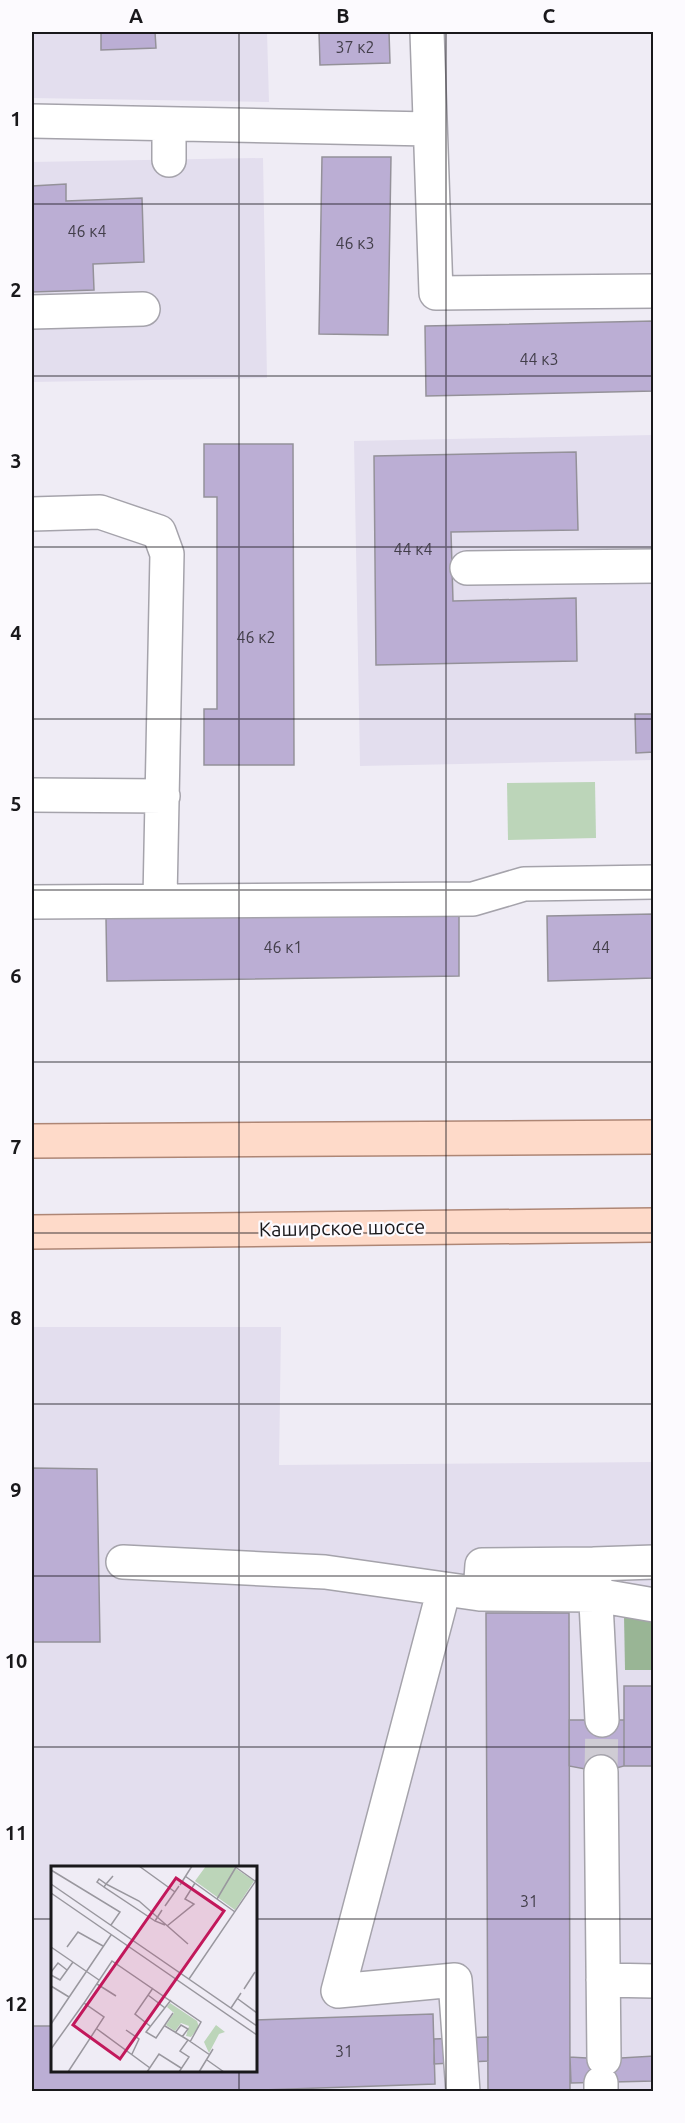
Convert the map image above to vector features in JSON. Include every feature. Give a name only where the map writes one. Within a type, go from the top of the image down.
[{"type":"main road","points":[[32,1141],[654,1137]]},
{"type":"main road","name":"Каширское шоссе","points":[[32,1232],[654,1225]]},
{"type":"lane","points":[[427,32],[436,293],[654,291]]},
{"type":"lane","points":[[32,121],[430,129]]},
{"type":"lane","points":[[169,124],[169,160]]},
{"type":"lane","points":[[32,312],[144,309]]},
{"type":"lane","points":[[32,514],[100,512],[159,532],[167,554],[160,900]]},
{"type":"lane","points":[[466,568],[654,566]]},
{"type":"lane","points":[[32,795],[163,796]]},
{"type":"lane","points":[[32,908],[160,900],[473,899],[524,884],[654,882]]},
{"type":"lane","points":[[123,1562],[325,1572],[480,1594],[595,1579],[654,1562]]},
{"type":"lane","points":[[595,1579],[654,1605]]},
{"type":"lane","points":[[595,1579],[602,1720]]},
{"type":"lane","points":[[444,1589],[338,1991],[455,1980],[463,2091]]},
{"type":"lane","points":[[601,1772],[602,2078]]},
{"type":"lane","points":[[603,1980],[654,1981]]},
{"type":"shaded area","points":[[32,32],[267,32],[269,102],[32,98]]},
{"type":"shaded area","points":[[263,158],[267,378],[32,382],[32,162]]},
{"type":"shaded area","points":[[653,435],[653,760],[360,766],[354,441]]},
{"type":"shaded area","points":[[32,1327],[281,1327],[279,1465],[653,1462],[653,2091],[32,2091]]},
{"type":"green space","points":[[595,782],[596,838],[508,840],[507,783]]},
{"type":"green space","points":[[624,1615],[653,1619],[653,1670],[625,1670]]},
{"type":"building","points":[[101,32],[155,32],[156,48],[101,50]]},
{"type":"building","points":[[319,32],[389,32],[390,63],[320,65]]},
{"type":"building","points":[[322,157],[391,157],[388,335],[319,334]]},
{"type":"building","points":[[66,184],[66,201],[142,198],[144,262],[93,264],[94,290],[32,292],[32,186]]},
{"type":"building","points":[[654,321],[654,391],[426,396],[425,326]]},
{"type":"building","points":[[204,444],[293,444],[294,765],[204,765],[204,709],[217,709],[217,497],[204,497]]},
{"type":"building","points":[[576,452],[578,530],[451,532],[453,601],[576,598],[577,661],[376,665],[374,456]]},
{"type":"building","points":[[635,714],[654,714],[654,752],[636,753]]},
{"type":"building","points":[[459,914],[459,976],[107,981],[106,918]]},
{"type":"building","points":[[654,914],[654,978],[548,981],[547,916]]},
{"type":"building","points":[[32,1468],[97,1469],[100,1642],[32,1642]]},
{"type":"building","points":[[486,1613],[569,1613],[570,2092],[488,2092]]},
{"type":"building","points":[[624,1686],[654,1686],[654,1766],[624,1766]]},
{"type":"building","points":[[569,1720],[624,1720],[624,1766],[601,1772],[569,1766]]},
{"type":"building","points":[[433,2014],[435,2084],[204,2092],[32,2092],[32,2026],[51,2026],[51,2072],[256,2072],[256,2020]]},
{"type":"building","points":[[488,2037],[488,2061],[434,2064],[434,2039]]},
{"type":"building","points":[[654,2056],[654,2081],[571,2083],[570,2057],[604,2059]]},
{"type":"tunnel","points":[[601,1772],[602,1720]]}]
